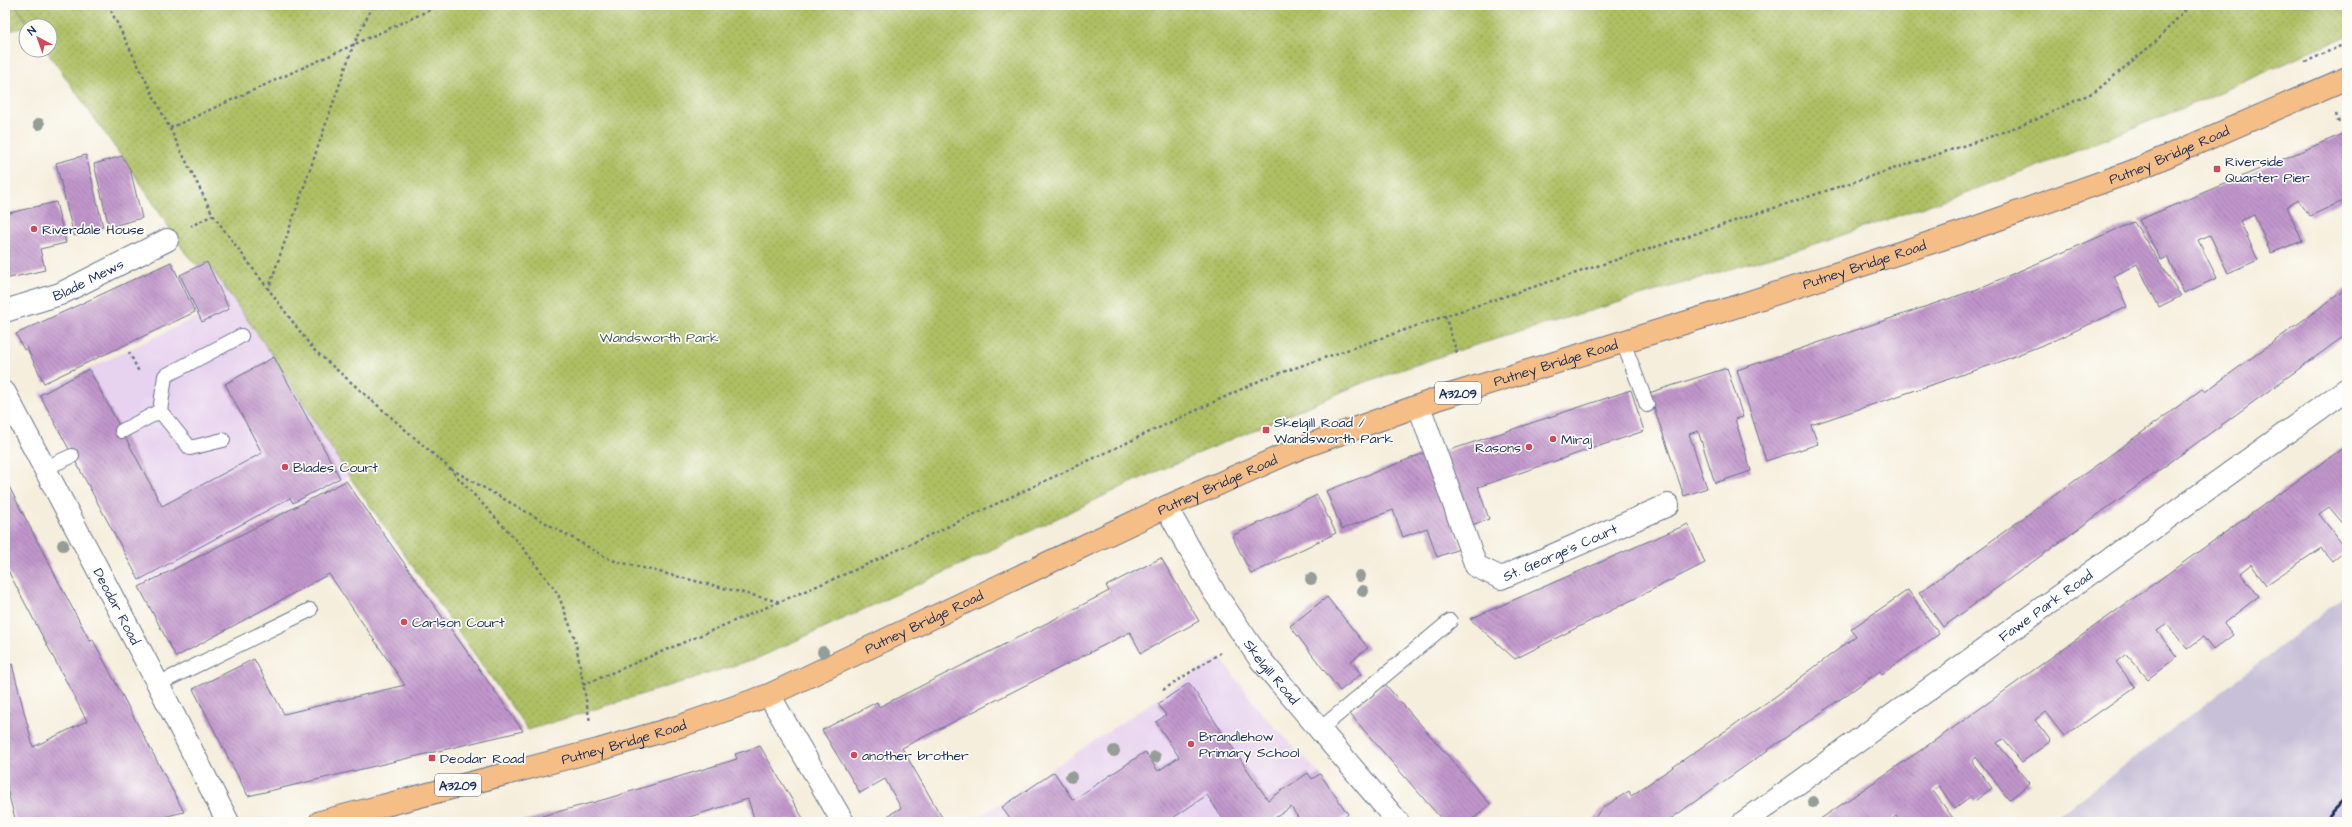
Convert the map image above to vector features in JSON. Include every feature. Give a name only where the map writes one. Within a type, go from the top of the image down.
[{"type":"main road","name":"Putney Bridge Road","points":[[320,822],[366,816],[680,726],[769,695],[1166,507],[1300,448],[1419,406],[1960,233],[2133,171],[2347,78]]},
{"type":"street","name":"Blade Mews","points":[[5,311],[60,294],[167,240]]},
{"type":"street","name":"Fawe Park Road","points":[[1744,822],[2347,389]]},
{"type":"street","name":"Deodar Road","points":[[5,392],[43,469],[158,684],[228,822]]},
{"type":"street","name":"St. George's Court","points":[[1419,406],[1476,566],[1501,578],[1668,505]]},
{"type":"street","name":"Skelgill Road","points":[[1166,507],[1214,592],[1260,659],[1398,822]]},
{"type":"street","points":[[769,695],[843,822]]},
{"type":"lane","points":[[223,440],[190,448],[160,411],[165,376],[241,336]]},
{"type":"lane","points":[[1623,342],[1647,405]]},
{"type":"lane","points":[[122,431],[160,411]]},
{"type":"lane","points":[[43,469],[72,456]]},
{"type":"lane","points":[[158,684],[310,610]]},
{"type":"lane","points":[[1319,730],[1450,621]]},
{"type":"path","points":[[108,5],[213,215],[268,291],[313,349],[448,467],[520,544],[558,594],[575,639],[583,685],[598,750]]},
{"type":"path","points":[[268,291],[353,46],[373,5]]},
{"type":"path","points":[[170,128],[441,5]]},
{"type":"path","points":[[583,685],[857,569],[1263,379],[1446,316],[1984,140],[2035,120],[2096,91],[2155,42],[2190,5]]},
{"type":"path","points":[[188,228],[213,215]]},
{"type":"path","points":[[1446,316],[1458,356]]},
{"type":"path","points":[[448,467],[611,560],[781,602]]},
{"type":"path","points":[[1163,690],[1245,637]]},
{"type":"shaded area","points":[[207,262],[275,359],[349,476],[140,585],[39,393],[199,316],[180,275]]},
{"type":"shaded area","points":[[2347,594],[2347,822],[2050,822],[2238,679]]},
{"type":"shaded area","name":"Brandlehow Primary School","points":[[1220,657],[1262,714],[1320,774],[1355,822],[972,822]]},
{"type":"green space","points":[[5,5],[16,5],[24,18],[18,18],[18,29],[5,32]]},
{"type":"green space","name":"Wandsworth Park","points":[[16,5],[2347,5],[2347,36],[2207,98],[2024,172],[1834,238],[1456,351],[1360,384],[1139,479],[947,571],[758,658],[528,730],[349,476],[275,359],[207,262],[197,266],[186,254],[143,187],[52,58],[58,58],[58,18],[24,18]]},
{"type":"building","points":[[2347,132],[2347,199],[2310,216],[2298,200],[2287,206],[2302,241],[2271,253],[2254,215],[2240,221],[2258,260],[2228,273],[2210,235],[2198,240],[2217,278],[2184,293],[2167,257],[2161,260],[2139,220]]},
{"type":"building","points":[[86,155],[103,227],[74,236],[56,163]]},
{"type":"building","points":[[122,156],[130,169],[142,218],[109,227],[94,164]]},
{"type":"building","name":"Riverdale House","points":[[56,202],[66,243],[40,249],[45,270],[5,279],[5,214]]},
{"type":"building","points":[[2134,222],[2181,296],[2159,307],[2137,264],[2114,276],[2127,307],[2055,340],[1997,363],[1811,425],[1818,444],[1766,461],[1737,370],[1975,290]]},
{"type":"building","points":[[171,262],[195,312],[44,383],[27,348],[24,350],[16,334]]},
{"type":"building","points":[[207,262],[229,309],[202,322],[180,275]]},
{"type":"building","points":[[2347,288],[2347,334],[1943,627],[1919,593],[2202,389],[2205,392]]},
{"type":"building","name":"Blades Court","points":[[274,357],[340,478],[293,503],[290,498],[139,580],[40,395],[89,369],[162,506],[262,453],[225,384]]},
{"type":"building","points":[[1727,368],[1743,417],[1735,419],[1751,471],[1715,483],[1698,431],[1689,434],[1707,488],[1684,496],[1649,393]]},
{"type":"building","points":[[1631,390],[1644,431],[1478,487],[1489,519],[1469,526],[1444,452]]},
{"type":"building","points":[[2347,445],[2347,528],[2329,507],[2319,514],[2346,549],[2332,561],[2321,548],[2266,585],[2251,564],[2240,573],[2259,596],[2224,623],[2233,635],[2213,650],[2203,637],[2187,649],[2167,624],[2157,631],[2177,657],[2148,679],[2126,654],[2116,662],[2135,687],[2081,725],[2064,736],[2045,712],[2035,720],[2051,741],[2022,762],[2003,739],[1997,743],[2030,783],[2009,800],[1976,757],[1972,762],[1992,788],[1975,801],[1971,797],[1955,809],[1939,786],[1933,791],[1956,822],[1900,822],[1896,816],[1888,822],[1816,822],[1953,728]]},
{"type":"building","points":[[1427,452],[1462,548],[1437,557],[1427,528],[1403,537],[1393,510],[1342,529],[1326,491]]},
{"type":"building","points":[[5,479],[90,641],[93,640],[184,812],[142,822],[16,822],[5,781],[5,666],[12,664],[33,747],[87,721],[5,565]]},
{"type":"building","name":"Carlson Court","points":[[346,481],[523,731],[248,796],[193,689],[254,659],[284,714],[405,685],[329,574],[176,657],[139,587]]},
{"type":"building","points":[[1317,495],[1336,533],[1251,574],[1232,536]]},
{"type":"building","points":[[1688,524],[1705,563],[1515,659],[1470,619]]},
{"type":"building","points":[[1161,558],[1199,621],[1141,653],[1130,632],[902,748],[944,821],[877,822],[901,808],[885,779],[860,793],[822,730],[877,702],[879,707],[1051,621],[1109,591],[1106,586]]},
{"type":"building","points":[[1908,590],[1939,634],[1882,674],[1880,671],[1666,822],[1592,822],[1601,809],[1629,791],[1631,796],[1776,696],[1856,636],[1851,629]]},
{"type":"building","points":[[1327,597],[1368,648],[1351,661],[1361,674],[1340,691],[1290,626]]},
{"type":"building","points":[[1189,683],[1268,800],[1308,773],[1312,779],[1320,774],[1348,814],[1337,822],[1301,822],[1291,807],[1272,820],[1274,822],[1225,822],[1207,795],[1167,822],[1012,822],[1002,807],[1054,772],[1073,800],[1145,752],[1158,771],[1179,757],[1156,722],[1166,715],[1158,704]]},
{"type":"building","points":[[1385,684],[1490,804],[1470,822],[1444,822],[1350,714]]},
{"type":"building","points":[[760,746],[804,820],[755,822],[748,799],[673,822],[519,822],[606,799],[737,759],[735,754]]},
{"type":"railway","points":[[2323,822],[2347,797]]},
{"type":"place","name":"Riverside Quarter Pier","points":[[2217,169]]},
{"type":"place","name":"Riverdale House","points":[[34,229]]},
{"type":"place","name":"Skelgill Road / Wandsworth Park","points":[[1266,430]]},
{"type":"place","name":"Miraj","points":[[1553,439]]},
{"type":"place","name":"Rasons","points":[[1529,447]]},
{"type":"place","name":"Blades Court","points":[[285,467]]},
{"type":"place","name":"Carlson Court","points":[[404,622]]},
{"type":"place","name":"Brandlehow Primary School","points":[[1191,744]]},
{"type":"place","name":"another brother","points":[[854,755]]},
{"type":"place","name":"Deodar Road","points":[[432,758]]}]
